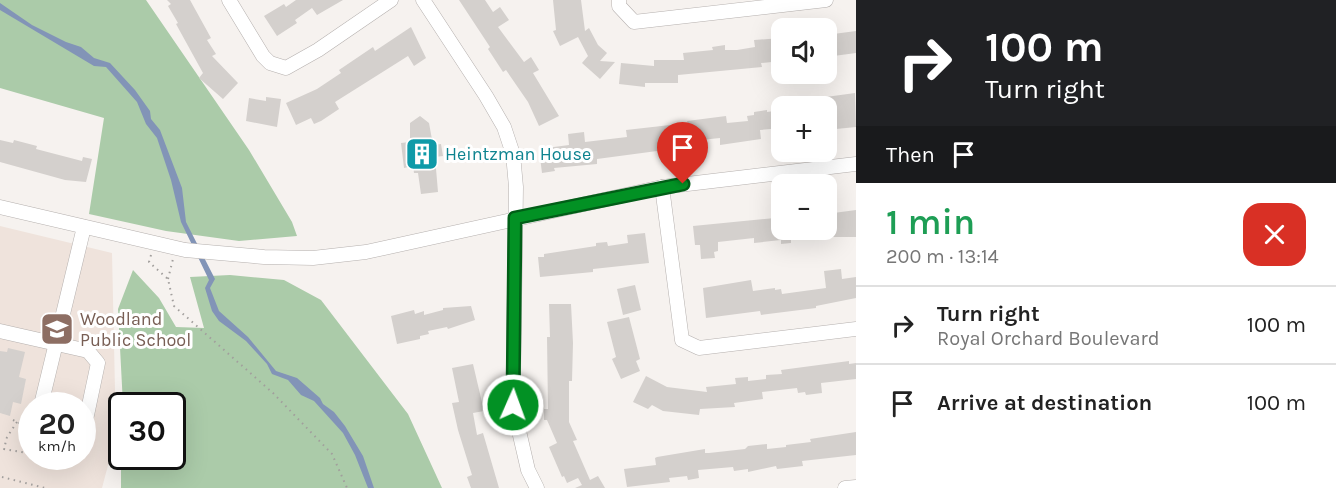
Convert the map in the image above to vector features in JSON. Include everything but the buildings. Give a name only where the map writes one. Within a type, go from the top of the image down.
[{"type":"street","points":[[230,0],[263,56],[270,63],[286,68],[318,50],[391,0]]},
{"type":"street","points":[[423,0],[486,96],[504,127],[513,154],[515,218],[513,405],[528,470],[537,488]]},
{"type":"street","points":[[619,0],[620,6],[634,22],[826,0]]},
{"type":"street","points":[[0,207],[178,249],[264,257],[313,258],[366,252],[662,187],[856,164]]},
{"type":"street","points":[[662,187],[682,339],[699,348],[856,329]]},
{"type":"street","points":[[44,392],[84,227]]},
{"type":"street","points":[[0,331],[88,351],[98,363],[92,392]]},
{"type":"street","points":[[845,488],[856,487]]},
{"type":"path","points":[[154,244],[150,262],[168,279]]},
{"type":"path","points":[[178,249],[171,263],[168,279],[174,306],[273,393],[332,454],[347,488]]},
{"type":"path","points":[[13,420],[17,422],[7,437],[4,449],[18,452]]},
{"type":"path","points":[[2,477],[45,488]]},
{"type":"shaded area","name":"Woodland Public School","points":[[0,226],[112,253],[115,392],[108,392],[108,465],[102,488],[0,488]]},
{"type":"green space","points":[[0,0],[146,0],[249,150],[292,222],[297,236],[239,241],[166,231],[89,214],[104,118],[0,88]]},
{"type":"green space","points":[[133,270],[159,298],[176,327],[204,328],[190,277],[230,275],[284,280],[321,300],[408,414],[442,488],[121,488],[121,470],[186,470],[186,392],[122,392],[118,309]]},
{"type":"water","points":[[0,3],[32,25],[81,47],[94,58],[110,63],[135,90],[150,111],[151,119],[160,130],[182,188],[186,222],[215,279],[210,288],[219,311],[248,337],[276,371],[297,378],[334,412],[363,456],[374,488],[368,488],[355,455],[343,433],[314,401],[301,395],[288,380],[272,374],[267,364],[246,341],[219,321],[212,311],[205,288],[209,280],[181,222],[171,180],[157,138],[146,124],[137,102],[106,67],[94,66],[0,10]]},
{"type":"place","name":"Heintzman House","points":[[422,154]]},
{"type":"place","name":"Woodland Public School","points":[[57,329]]},
{"type":"route","points":[[513,405],[515,218],[683,184]]}]
